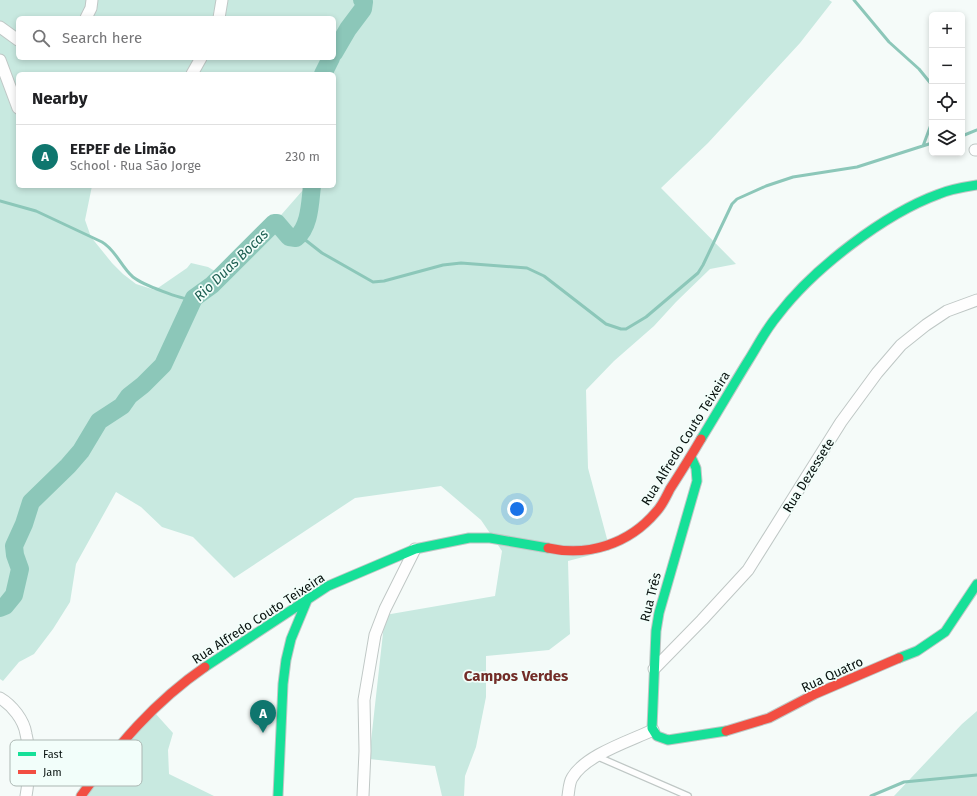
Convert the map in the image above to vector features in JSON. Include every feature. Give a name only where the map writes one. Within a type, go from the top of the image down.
[{"type":"street","points":[[87,16],[91,8],[92,0]]},
{"type":"street","points":[[219,16],[222,0]]},
{"type":"street","points":[[0,27],[16,39]]},
{"type":"street","points":[[0,60],[16,103]]},
{"type":"street","points":[[193,72],[200,60]]},
{"type":"street","name":"Rua Alfredo Couto Teixeira","points":[[124,740],[140,722],[182,684],[308,598],[328,586],[415,549],[469,538],[490,538],[573,552],[605,547],[632,534],[657,511],[771,324],[790,300],[832,261],[869,233],[911,206],[933,196],[958,188],[977,185]]},
{"type":"street","name":"Rua Dezessete","points":[[654,668],[702,620],[748,570],[841,422],[877,373],[900,345],[926,324],[947,311],[977,300]]},
{"type":"street","name":"Rua Três","points":[[653,730],[656,631],[659,613],[687,510],[697,481],[697,471],[691,457]]},
{"type":"street","points":[[363,796],[364,700],[375,635],[385,609],[415,549]]},
{"type":"street","name":"Rua Quatro","points":[[653,730],[657,736],[668,740],[727,731],[769,718],[815,694],[917,651],[946,632],[977,584]]},
{"type":"street","points":[[278,796],[283,684],[286,660],[291,639],[308,598]]},
{"type":"street","points":[[0,698],[19,716],[26,734],[26,740]]},
{"type":"street","points":[[568,796],[572,779],[578,770],[596,756],[653,730]]},
{"type":"street","points":[[26,796],[28,786]]},
{"type":"street","name":"Rua Alfredo Couto Teixeira","points":[[81,796],[88,786]]},
{"type":"lane","points":[[596,756],[688,796]]},
{"type":"green space","points":[[0,0],[829,0],[832,2],[800,43],[708,143],[661,188],[736,264],[710,269],[654,326],[614,361],[586,390],[588,468],[610,550],[568,561],[570,634],[549,650],[486,656],[486,697],[476,747],[465,776],[464,796],[442,796],[435,766],[369,759],[385,615],[495,596],[502,551],[481,520],[441,486],[355,498],[234,578],[193,537],[162,527],[141,507],[116,492],[76,564],[70,602],[53,629],[34,654],[19,662],[3,681],[0,679]]},
{"type":"green space","points":[[977,711],[977,796],[894,796],[962,724]]},
{"type":"green space","points":[[155,713],[173,733],[168,750],[169,774],[214,796],[80,796],[89,786],[142,786],[142,740],[131,740]]},
{"type":"waterway","name":"Rio Duas Bocas","points":[[336,50],[348,29],[363,9],[364,2],[362,0]]},
{"type":"waterway","points":[[854,0],[889,42],[919,69],[931,84]]},
{"type":"waterway","name":"Rio Duas Bocas","points":[[324,72],[330,60]]},
{"type":"waterway","points":[[923,146],[929,130]]},
{"type":"waterway","points":[[965,135],[977,130]]},
{"type":"waterway","points":[[299,235],[322,253],[373,282],[384,281],[443,265],[461,263],[527,268],[544,276],[606,324],[621,329],[626,329],[646,317],[698,273],[732,204],[737,199],[766,186],[793,177],[857,167],[929,144]]},
{"type":"waterway","name":"Rio Duas Bocas","points":[[0,608],[5,606],[14,595],[20,569],[15,555],[14,546],[24,524],[31,502],[68,466],[81,451],[99,421],[122,406],[129,396],[143,385],[163,365],[194,298],[212,285],[274,223],[277,223],[289,237],[296,238],[301,233],[307,221],[312,188]]},
{"type":"waterway","points":[[0,201],[36,211],[102,242],[111,249],[133,277],[153,288],[172,295],[194,299]]},
{"type":"waterway","points":[[871,796],[904,782],[977,775]]},
{"type":"traffic: fast","points":[[701,439],[762,337],[793,297],[810,280],[851,245],[896,215],[918,203],[944,192],[977,185]]},
{"type":"traffic: fast","points":[[691,457],[696,468],[697,481],[659,613],[656,631],[652,728],[657,736],[668,740],[726,731]]},
{"type":"traffic: fast","points":[[205,667],[328,586],[415,549],[469,538],[490,538],[548,548]]},
{"type":"traffic: fast","points":[[899,658],[917,651],[945,632],[977,584]]},
{"type":"traffic: fast","points":[[278,796],[283,684],[286,660],[291,639],[308,598]]},
{"type":"traffic: jam","points":[[548,548],[578,551],[593,549],[621,540],[633,532],[645,523],[660,507],[701,439]]},
{"type":"traffic: jam","points":[[726,731],[769,718],[815,694],[899,658]]},
{"type":"traffic: jam","points":[[125,740],[169,695],[205,667]]},
{"type":"traffic: jam","points":[[81,796],[88,786]]},
{"type":"place","name":"EEPEF de Limão","points":[[263,733]]},
{"type":"district","name":"Campos Verdes","points":[[516,676]]}]
